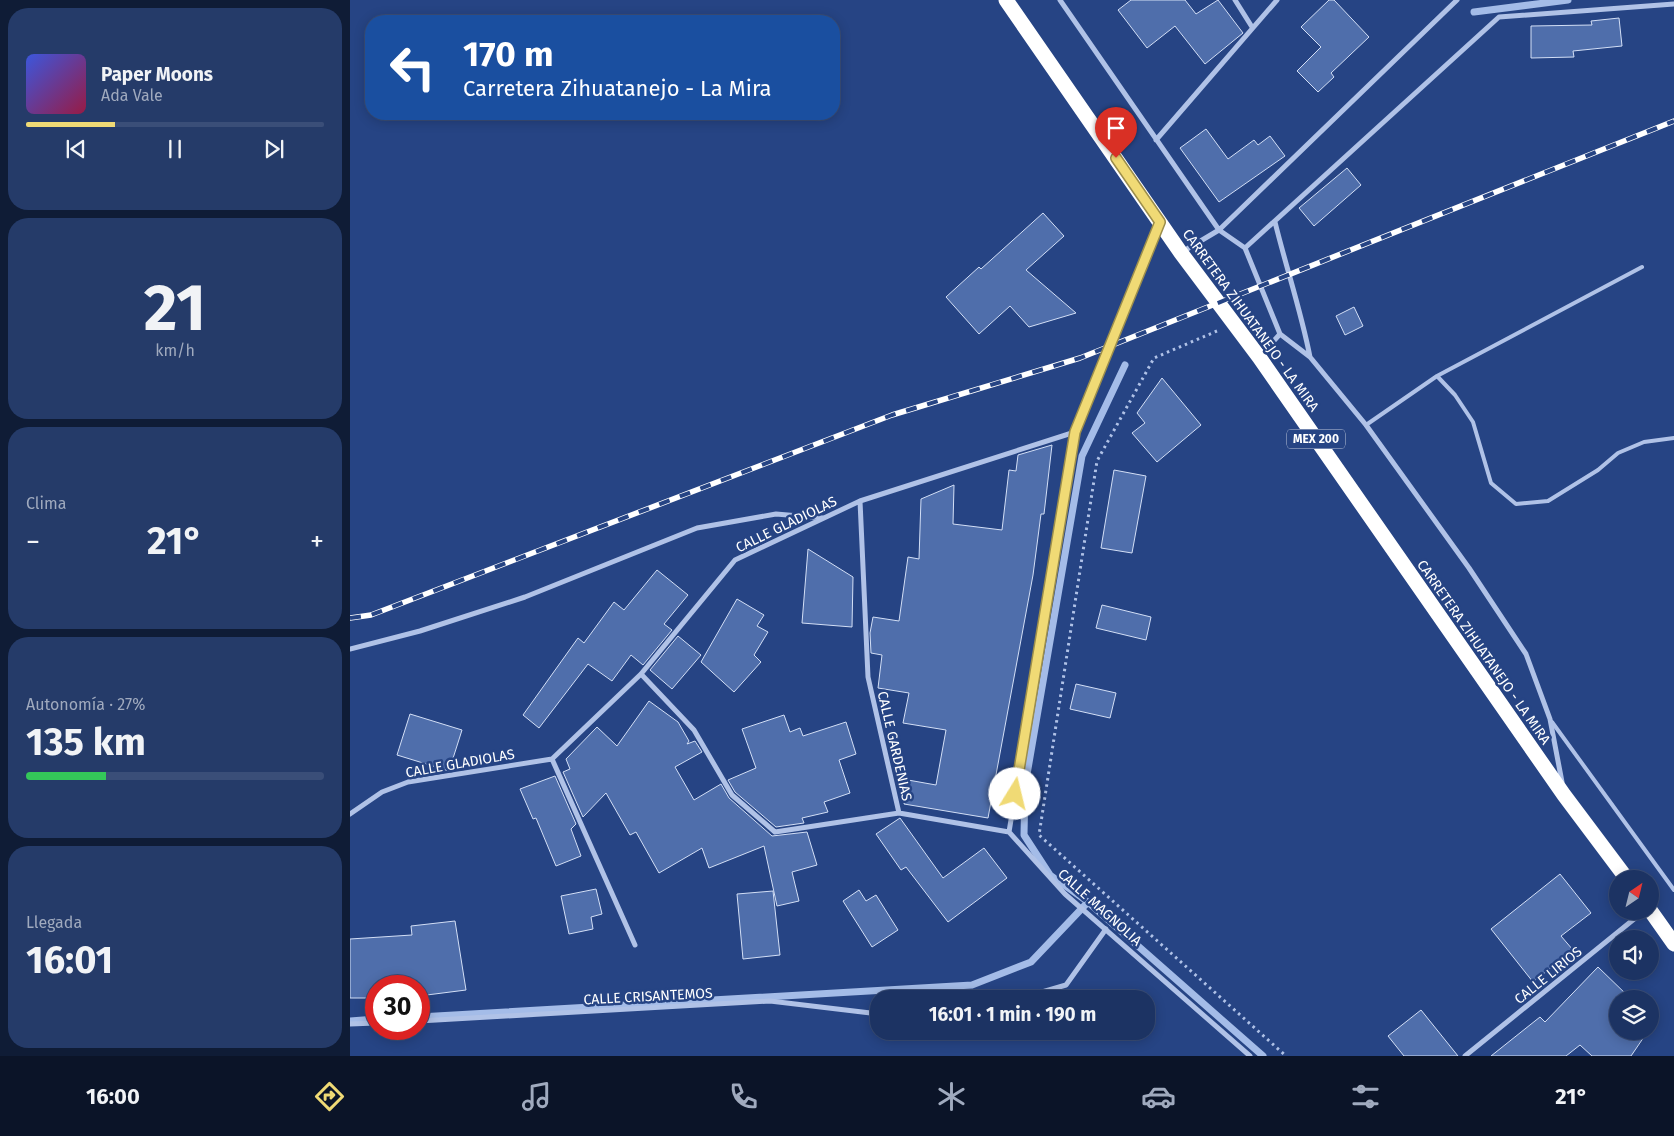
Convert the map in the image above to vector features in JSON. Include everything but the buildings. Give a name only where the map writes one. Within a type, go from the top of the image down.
[{"type":"highway","name":"CARRETERA ZIHUATANEJO - LA MIRA","points":[[1006,0],[1181,253],[1259,357],[1564,795],[1620,870]]},
{"type":"highway","points":[[1657,920],[1674,944]]},
{"type":"street","points":[[1060,0],[1219,230],[1245,248],[1280,334],[1310,357],[1366,425],[1469,568],[1526,654],[1550,720],[1564,795]]},
{"type":"street","points":[[1235,0],[1252,27]]},
{"type":"street","points":[[1156,140],[1277,0]]},
{"type":"street","points":[[1181,253],[1219,230],[1458,0]]},
{"type":"street","points":[[1245,248],[1500,17],[1674,4]]},
{"type":"street","points":[[899,813],[1009,832],[1075,432],[1160,222]]},
{"type":"street","points":[[1275,222],[1292,291],[1304,323],[1310,357]]},
{"type":"street","points":[[1259,357],[1280,334]]},
{"type":"street","name":"CALLE GLADIOLAS","points":[[350,814],[382,792],[408,782],[552,759],[641,674],[736,560],[860,500],[1075,432]]},
{"type":"street","name":"CALLE GARDENIAS","points":[[641,674],[694,730],[732,795],[775,832],[899,813],[868,678],[860,500]]},
{"type":"street","points":[[350,649],[420,631],[525,597],[697,528],[776,514],[823,518]]},
{"type":"street","points":[[552,759],[635,945]]},
{"type":"street","name":"CALLE MAGNOLIA","points":[[1009,832],[1065,894],[1250,1056]]},
{"type":"street","name":"CALLE LIRIOS","points":[[1466,1056],[1633,920]]},
{"type":"street","points":[[1049,990],[1066,985],[1106,929]]},
{"type":"street","name":"CALLE CRISANTEMOS","points":[[430,1019],[770,1001],[870,1013]]},
{"type":"street","points":[[350,1024],[365,1023]]},
{"type":"lane","points":[[1366,425],[1437,376],[1642,267]]},
{"type":"lane","points":[[1437,376],[1454,395],[1473,422],[1491,482],[1516,504],[1548,501],[1598,470],[1618,453],[1644,442],[1674,438]]},
{"type":"lane","points":[[1550,720],[1674,890]]},
{"type":"path","name":"CALLE MAGNOLIA","points":[[1234,324],[1154,358],[1097,461],[1039,835],[1286,1056]]},
{"type":"waterway","points":[[1474,12],[1568,0]]},
{"type":"waterway","points":[[1125,365],[1082,456],[1025,786],[1024,835],[1050,875],[1088,902],[1263,1056]]},
{"type":"waterway","points":[[430,1016],[972,985],[1031,962],[1088,902]]},
{"type":"waterway","points":[[350,1021],[365,1020]]},
{"type":"railway","points":[[350,618],[371,615],[892,415],[1080,358],[1674,121]]},
{"type":"route","points":[[1015,794],[1075,432],[1160,222],[1116,158]]}]
